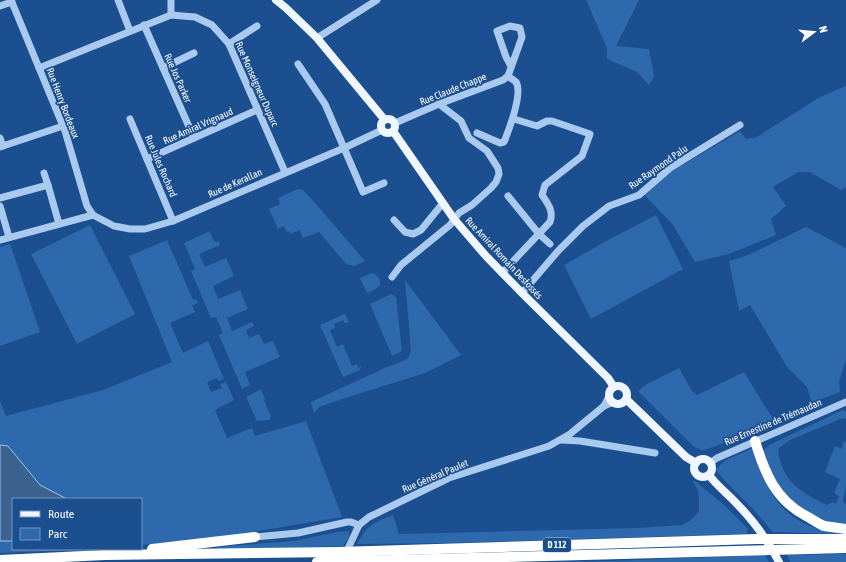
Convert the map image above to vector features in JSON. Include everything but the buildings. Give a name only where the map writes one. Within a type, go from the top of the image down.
[{"type":"highway","points":[[755,441],[759,455],[772,484],[782,498],[795,511],[823,525],[846,529]]},
{"type":"highway","points":[[105,555],[255,537]]},
{"type":"highway","name":"D 112","points":[[0,560],[105,555],[338,552],[748,540],[846,539]]},
{"type":"highway","name":"D 112","points":[[317,562],[846,548]]},
{"type":"main road","points":[[276,0],[317,38],[384,119]]},
{"type":"main road","points":[[384,119],[391,119],[394,127],[387,133],[382,130],[381,124],[384,119]]},
{"type":"main road","name":"Rue Amiral Romain Desfossés","points":[[394,127],[454,219],[502,273],[608,378],[614,387]]},
{"type":"main road","points":[[626,398],[621,403],[611,399],[610,391],[614,387],[620,386],[625,389],[627,396],[626,398],[686,457],[696,463]]},
{"type":"main road","points":[[701,460],[707,461],[710,463],[712,471],[709,475],[703,477],[697,474],[695,468],[696,463],[701,460]]},
{"type":"main road","points":[[709,475],[758,528],[779,562]]},
{"type":"street","points":[[118,0],[130,30]]},
{"type":"street","points":[[171,0],[171,15]]},
{"type":"street","points":[[317,38],[377,0]]},
{"type":"street","points":[[0,6],[11,1]]},
{"type":"street","name":"Rue Henry Bordeaux","points":[[11,1],[63,126],[87,206],[92,215]]},
{"type":"street","name":"Rue Monseigneur Duparc","points":[[39,68],[130,30],[171,15],[195,17],[212,26],[229,44],[285,172]]},
{"type":"street","name":"Rue Jos Parker","points":[[144,25],[194,138]]},
{"type":"street","points":[[229,44],[257,26]]},
{"type":"street","points":[[477,133],[500,144],[504,142],[514,119],[518,90],[516,82],[508,76],[522,37],[520,28],[510,26],[497,31],[506,57],[511,66]]},
{"type":"street","points":[[163,68],[194,53]]},
{"type":"street","points":[[298,64],[325,104],[363,192],[384,183]]},
{"type":"street","name":"Rue Claude Chappe","points":[[394,127],[439,104],[503,80],[508,76]]},
{"type":"street","points":[[392,277],[401,265],[450,225],[459,214],[472,206],[491,188],[496,182],[499,174],[498,168],[487,151],[469,138],[461,121],[439,104]]},
{"type":"street","name":"Rue Amiral Vrignaud","points":[[147,159],[257,110]]},
{"type":"street","name":"Rue Jules Rochard","points":[[130,119],[173,220]]},
{"type":"street","points":[[502,273],[550,222],[552,216],[551,211],[542,195],[542,190],[545,185],[582,156],[590,134],[552,121],[547,121],[536,126],[514,119]]},
{"type":"street","name":"Rue Raymond Palu","points":[[522,293],[558,251],[593,218],[609,206],[639,195],[670,168],[740,125]]},
{"type":"street","points":[[0,138],[2,147],[63,126]]},
{"type":"street","name":"Rue de Kerallan","points":[[92,215],[114,226],[145,229],[173,220],[344,148],[382,130]]},
{"type":"street","points":[[44,173],[58,224]]},
{"type":"street","points":[[0,198],[48,185]]},
{"type":"street","points":[[508,196],[539,234],[550,244]]},
{"type":"street","points":[[394,220],[405,232],[413,234],[420,230],[443,203]]},
{"type":"street","points":[[0,206],[9,237]]},
{"type":"street","points":[[0,240],[92,215]]},
{"type":"street","name":"Rue Général Paulet","points":[[342,562],[359,525],[369,517],[449,478],[538,450],[561,440],[611,399]]},
{"type":"street","name":"Rue Ernestine de Trémaudan","points":[[710,463],[717,458],[846,402]]},
{"type":"street","name":"Rue Général Paulet","points":[[561,440],[580,441],[655,453]]},
{"type":"street","points":[[255,537],[298,533],[347,522],[359,525]]},
{"type":"green space","points":[[586,0],[639,0],[616,46],[649,49],[654,76],[649,85],[637,72],[607,59],[607,48]]},
{"type":"green space","points":[[846,86],[846,187],[841,190],[810,172],[798,172],[773,187],[786,206],[771,219],[776,235],[729,254],[695,262],[673,225],[641,191],[671,166],[681,166],[740,131],[746,139],[757,137],[820,97]]},
{"type":"green space","points":[[298,189],[303,190],[309,196],[365,261],[354,266],[346,264],[319,232],[303,238],[300,230],[290,234],[284,226],[278,229],[269,209],[280,204],[278,198]]},
{"type":"green space","points":[[656,215],[683,269],[591,319],[564,265]]},
{"type":"green space","points":[[90,225],[135,314],[77,344],[31,254]]},
{"type":"green space","points":[[806,227],[846,248],[846,360],[839,382],[840,392],[812,403],[807,387],[787,367],[750,305],[739,311],[729,261],[748,255]]},
{"type":"green space","points":[[210,231],[213,240],[216,242],[219,241],[220,245],[199,254],[205,267],[226,258],[234,276],[213,286],[218,299],[240,290],[248,309],[227,318],[232,331],[252,322],[254,326],[246,330],[249,338],[259,334],[264,344],[273,341],[280,357],[245,372],[250,385],[242,389],[219,335],[223,333],[216,317],[211,318],[191,271],[195,269],[184,243]]},
{"type":"green space","points":[[167,240],[193,300],[196,299],[198,303],[192,305],[195,312],[170,323],[183,353],[208,341],[224,379],[219,381],[217,378],[207,382],[211,392],[222,388],[220,384],[226,382],[234,400],[215,410],[227,438],[252,428],[255,436],[306,421],[342,517],[253,532],[253,534],[142,545],[142,498],[12,498],[12,550],[76,550],[0,553],[0,401],[6,416],[103,390],[172,362],[129,256]]},
{"type":"green space","points":[[10,244],[40,332],[0,346],[0,247]]},
{"type":"green space","points":[[372,273],[380,280],[380,285],[376,289],[367,293],[360,278]]},
{"type":"green space","points":[[405,280],[461,355],[425,373],[319,407],[314,413],[311,402],[408,358],[411,351]]},
{"type":"green space","points":[[391,294],[396,297],[402,351],[392,356],[370,304]]},
{"type":"green space","points":[[345,314],[349,322],[345,323],[343,320],[334,324],[335,328],[330,330],[337,347],[343,344],[352,366],[357,364],[358,368],[361,366],[360,370],[343,377],[320,325]]},
{"type":"green space","points":[[679,368],[692,391],[697,395],[744,372],[773,419],[769,424],[705,450],[694,447],[638,391],[647,384]]},
{"type":"green space","points":[[261,389],[271,417],[269,420],[257,421],[246,397]]},
{"type":"green space","points":[[843,410],[846,412],[846,419],[843,418],[790,440],[778,449],[783,470],[788,478],[800,490],[827,505],[833,502],[836,504],[839,496],[834,493],[840,479],[825,472],[835,446],[842,449],[844,441],[846,442],[846,484],[843,501],[846,505],[846,526],[822,521],[800,509],[791,501],[784,493],[772,473],[763,450],[771,444]]},
{"type":"green space","points":[[753,448],[766,483],[772,494],[787,512],[810,526],[822,529],[844,531],[844,534],[773,532],[716,470],[724,461]]},
{"type":"green space","points":[[695,481],[723,504],[748,529],[746,534],[449,543],[357,544],[371,525],[393,515],[399,534],[636,528],[682,525],[691,520],[699,511],[698,490],[693,482]]},
{"type":"green space","points":[[349,531],[349,537],[343,546],[218,550],[217,547],[294,541]]},
{"type":"green space","points":[[846,554],[846,562],[790,562],[787,555]]},
{"type":"green space","points":[[765,555],[769,562],[529,562],[612,561]]},
{"type":"shaded area","points":[[0,445],[8,446],[40,485],[65,498],[12,498],[12,541],[0,541]]}]
